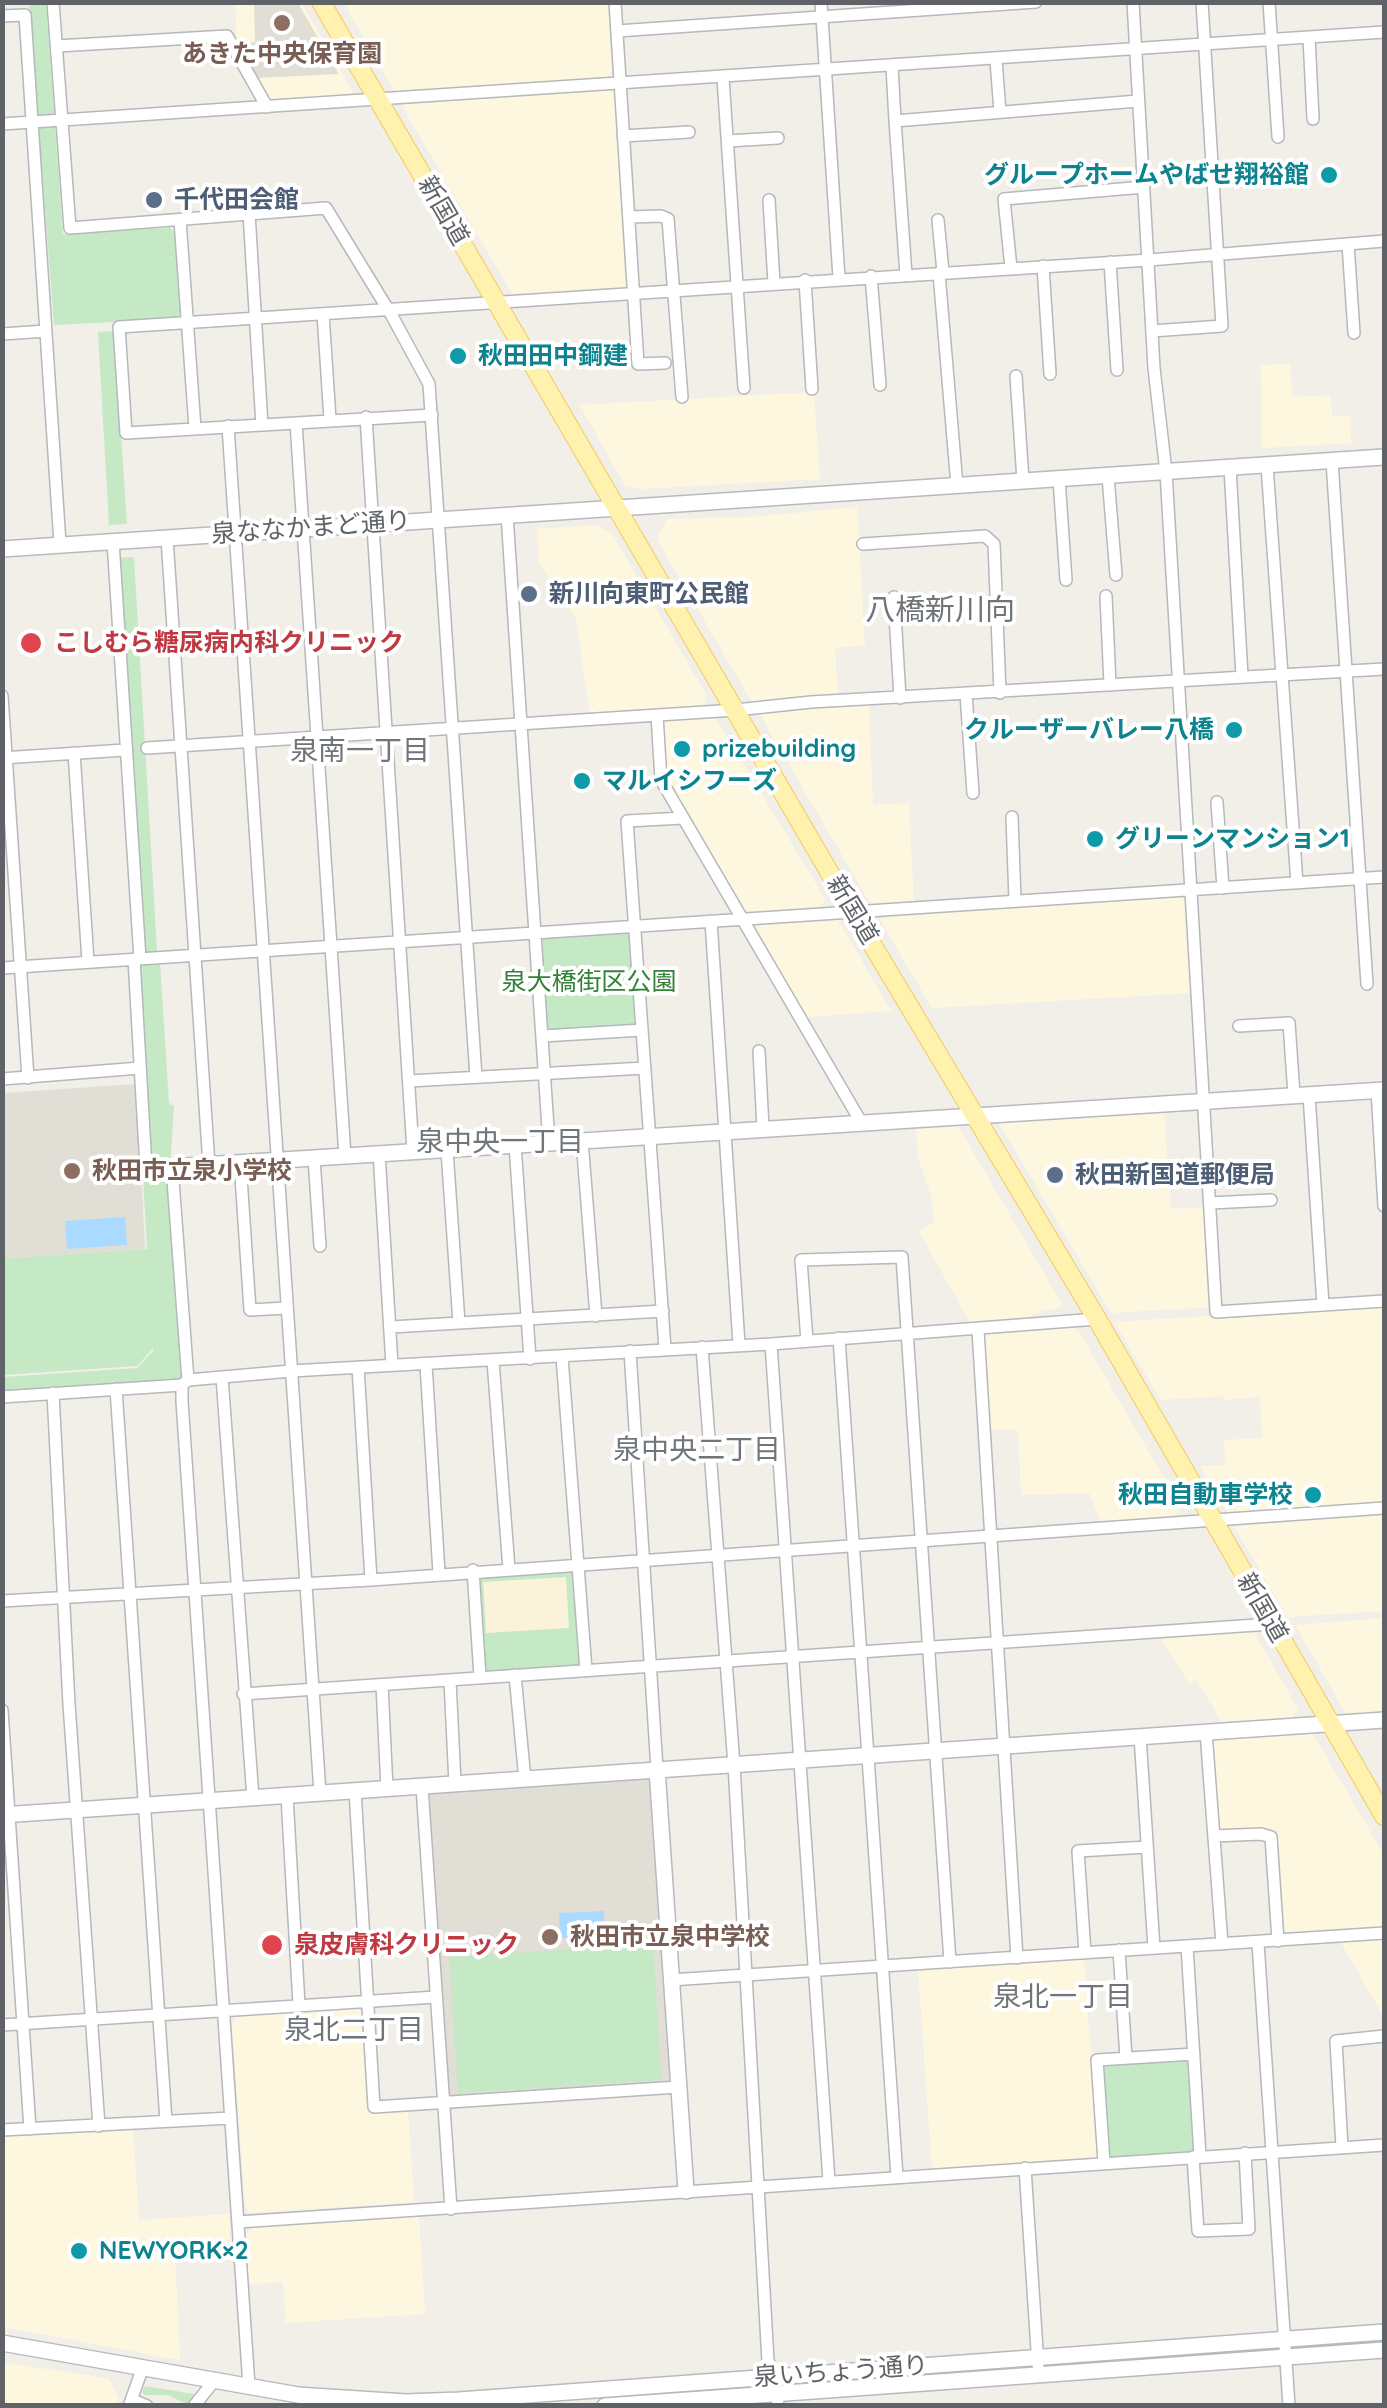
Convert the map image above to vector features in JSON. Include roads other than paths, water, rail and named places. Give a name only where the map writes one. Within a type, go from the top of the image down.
[{"type":"main road","name":"新国道","points":[[320,2],[852,911],[1097,1319],[1384,1816]]},
{"type":"street","points":[[53,2],[70,228],[326,208],[429,384],[476,1076]]},
{"type":"street","points":[[615,2],[638,364],[665,363]]},
{"type":"street","points":[[821,2],[839,278]]},
{"type":"street","points":[[617,31],[822,17],[890,7],[1036,2]]},
{"type":"street","points":[[1133,2],[1152,330],[1166,472],[1216,1312],[1384,1301]]},
{"type":"street","points":[[1152,330],[1222,326],[1202,2]]},
{"type":"street","points":[[1269,2],[1278,138]]},
{"type":"street","points":[[2,16],[25,14],[60,544]]},
{"type":"street","points":[[2,124],[1384,32]]},
{"type":"street","points":[[56,46],[227,36],[267,107]]},
{"type":"street","points":[[1309,37],[1314,119]]},
{"type":"street","points":[[996,60],[1000,112]]},
{"type":"street","points":[[892,66],[906,275]]},
{"type":"street","points":[[722,78],[744,388]]},
{"type":"street","points":[[895,121],[1138,101]]},
{"type":"street","points":[[623,136],[689,132]]},
{"type":"street","points":[[728,141],[778,138]]},
{"type":"street","points":[[1011,268],[1004,200],[1144,187]]},
{"type":"street","points":[[769,200],[774,282]]},
{"type":"street","points":[[249,213],[262,425]]},
{"type":"street","points":[[630,218],[668,219],[682,398]]},
{"type":"street","points":[[180,220],[195,428]]},
{"type":"street","points":[[938,220],[956,486]]},
{"type":"street","points":[[432,414],[126,434],[119,327],[1384,241]]},
{"type":"street","points":[[1348,244],[1354,333]]},
{"type":"street","points":[[1110,262],[1117,370]]},
{"type":"street","points":[[1043,266],[1050,374]]},
{"type":"street","points":[[871,276],[880,385]]},
{"type":"street","points":[[805,280],[812,389]]},
{"type":"street","points":[[323,314],[330,419]]},
{"type":"street","points":[[2,334],[46,331]]},
{"type":"street","points":[[1016,376],[1023,482]]},
{"type":"street","points":[[366,417],[414,1151]]},
{"type":"street","points":[[296,422],[345,1156]]},
{"type":"street","points":[[228,426],[320,1793]]},
{"type":"street","name":"泉ななかまど通り","points":[[2,549],[1384,456]]},
{"type":"street","points":[[1332,461],[1367,984]]},
{"type":"street","points":[[1266,466],[1297,883]]},
{"type":"street","points":[[1230,468],[1242,676]]},
{"type":"street","points":[[1108,476],[1116,575]]},
{"type":"street","points":[[1059,479],[1066,580]]},
{"type":"street","points":[[507,515],[549,1143]]},
{"type":"street","points":[[863,544],[985,536],[994,544],[1000,693]]},
{"type":"street","points":[[167,538],[209,1165]]},
{"type":"street","points":[[113,541],[146,1168],[1381,1090],[1384,1206]]},
{"type":"street","points":[[1106,596],[1110,685]]},
{"type":"street","points":[[894,597],[900,698]]},
{"type":"street","points":[[147,748],[1384,668]]},
{"type":"street","points":[[966,694],[973,793]]},
{"type":"street","points":[[2,696],[28,1078]]},
{"type":"street","points":[[656,715],[661,780],[861,1122]]},
{"type":"street","points":[[5,758],[125,750]]},
{"type":"street","points":[[74,753],[88,961]]},
{"type":"street","points":[[1217,802],[1222,888]]},
{"type":"street","points":[[1012,817],[1015,900]]},
{"type":"street","points":[[665,1349],[628,821],[683,818]]},
{"type":"street","points":[[2,968],[1384,877]]},
{"type":"street","points":[[710,920],[739,1344]]},
{"type":"street","points":[[1239,1026],[1289,1022],[1302,1095],[1323,1305]]},
{"type":"street","points":[[543,1036],[642,1030]]},
{"type":"street","points":[[759,1051],[762,1128]]},
{"type":"street","points":[[2,1080],[140,1068]]},
{"type":"street","points":[[409,1081],[645,1068]]},
{"type":"street","points":[[582,1140],[596,1316]]},
{"type":"street","points":[[515,1146],[530,1359]]},
{"type":"street","points":[[447,1150],[459,1322]]},
{"type":"street","points":[[379,1154],[392,1366]]},
{"type":"street","points":[[314,1158],[320,1246]]},
{"type":"street","points":[[240,1162],[250,1310],[286,1308]]},
{"type":"street","points":[[172,1167],[250,2386]]},
{"type":"street","points":[[1210,1203],[1271,1200]]},
{"type":"street","points":[[807,1340],[802,1260],[902,1257],[950,1962]]},
{"type":"street","points":[[390,1328],[663,1312]]},
{"type":"street","points":[[2,1397],[116,1390],[291,1371],[771,1344],[1097,1319]]},
{"type":"street","points":[[978,1330],[1017,1958]]},
{"type":"street","points":[[839,1338],[897,2176]]},
{"type":"street","points":[[771,1344],[829,2181]]},
{"type":"street","points":[[702,1346],[734,1765],[768,2362],[777,2392]]},
{"type":"street","points":[[630,1351],[686,2190]]},
{"type":"street","points":[[562,1356],[586,1670]]},
{"type":"street","points":[[493,1361],[509,1569]]},
{"type":"street","points":[[426,1364],[439,1573]]},
{"type":"street","points":[[358,1367],[370,1580]]},
{"type":"street","points":[[222,1377],[252,1798]]},
{"type":"street","points":[[116,1390],[166,2121]]},
{"type":"street","points":[[53,1393],[98,2126]]},
{"type":"street","points":[[2,1601],[370,1580],[1384,1508]]},
{"type":"street","points":[[473,1570],[480,1677]]},
{"type":"street","points":[[242,1694],[1272,1624]]},
{"type":"street","points":[[515,1675],[525,1780]]},
{"type":"street","points":[[450,1680],[455,1784]]},
{"type":"street","points":[[382,1685],[387,1789]]},
{"type":"street","points":[[2,1710],[30,2129]]},
{"type":"street","points":[[6,1814],[1384,1720]]},
{"type":"street","points":[[1206,1732],[1222,1944]]},
{"type":"street","points":[[1140,1736],[1154,1948]]},
{"type":"street","points":[[422,1787],[451,2209]]},
{"type":"street","points":[[354,1792],[374,2107],[678,2086]]},
{"type":"street","points":[[287,1796],[299,2005]]},
{"type":"street","points":[[1214,1836],[1271,1837],[1278,1941]]},
{"type":"street","points":[[1085,1953],[1078,1851],[1147,1847]]},
{"type":"street","points":[[670,1980],[1384,1933]]},
{"type":"street","points":[[1258,1943],[1288,2406]]},
{"type":"street","points":[[1187,1946],[1198,2231],[1250,2229],[1246,2153]]},
{"type":"street","points":[[1119,1950],[1126,2058]]},
{"type":"street","points":[[2,2025],[436,1997]]},
{"type":"street","points":[[1342,2147],[1336,2041],[1384,2036]]},
{"type":"street","points":[[1104,2162],[1097,2060],[1194,2054]]},
{"type":"street","points":[[2,2130],[231,2118]]},
{"type":"street","points":[[238,2222],[1384,2145]]},
{"type":"street","points":[[1025,2168],[1038,2366]]},
{"type":"street","name":"泉いちょう通り","points":[[1284,2349],[1384,2332]]},
{"type":"street","name":"泉いちょう通り","points":[[2,2343],[345,2406]]},
{"type":"street","name":"泉いちょう通り","points":[[604,2406],[1038,2366],[1284,2349],[1384,2350]]},
{"type":"street","points":[[143,2367],[131,2402],[148,2406]]},
{"type":"street","points":[[194,2406],[214,2380]]},
{"type":"street","name":"泉いちょう通り","points":[[297,2395],[406,2402],[777,2392]]},
{"type":"water","points":[[125,1217],[127,1245],[67,1249],[65,1221]]},
{"type":"water","points":[[604,1911],[604,1936],[560,1938],[559,1913]]},
{"type":"place","name":"あきた中央保育園","points":[[282,23]]},
{"type":"place","name":"グループホームやばせ翔裕館","points":[[1329,175]]},
{"type":"place","name":"千代田会館","points":[[154,200]]},
{"type":"place","name":"秋田田中鋼建","points":[[458,356]]},
{"type":"place","name":"新川向東町公民館","points":[[529,594]]},
{"type":"place","name":"こしむら糖尿病内科クリニック","points":[[31,643]]},
{"type":"place","name":"クルーザーバレー八橋","points":[[1234,730]]},
{"type":"place","name":"prizebuilding","points":[[682,749]]},
{"type":"place","name":"マルイシフーズ","points":[[582,781]]},
{"type":"place","name":"グリーンマンション1","points":[[1095,839]]},
{"type":"place","name":"秋田市立泉小学校","points":[[72,1171]]},
{"type":"place","name":"秋田新国道郵便局","points":[[1055,1175]]},
{"type":"place","name":"秋田自動車学校","points":[[1313,1495]]},
{"type":"place","name":"秋田市立泉中学校","points":[[550,1937]]},
{"type":"place","name":"泉皮膚科クリニック","points":[[272,1945]]},
{"type":"place","name":"NEWYORK×2","points":[[79,2251]]},
{"type":"district","name":"八橋新川向","points":[[940,611]]},
{"type":"district","name":"泉南一丁目","points":[[360,752]]},
{"type":"district","name":"泉中央一丁目","points":[[500,1143]]},
{"type":"district","name":"泉中央二丁目","points":[[697,1451]]},
{"type":"district","name":"泉北一丁目","points":[[1063,1998]]},
{"type":"district","name":"泉北二丁目","points":[[354,2031]]},
{"type":"park label","name":"泉大橋街区公園","points":[[589,982]]}]
